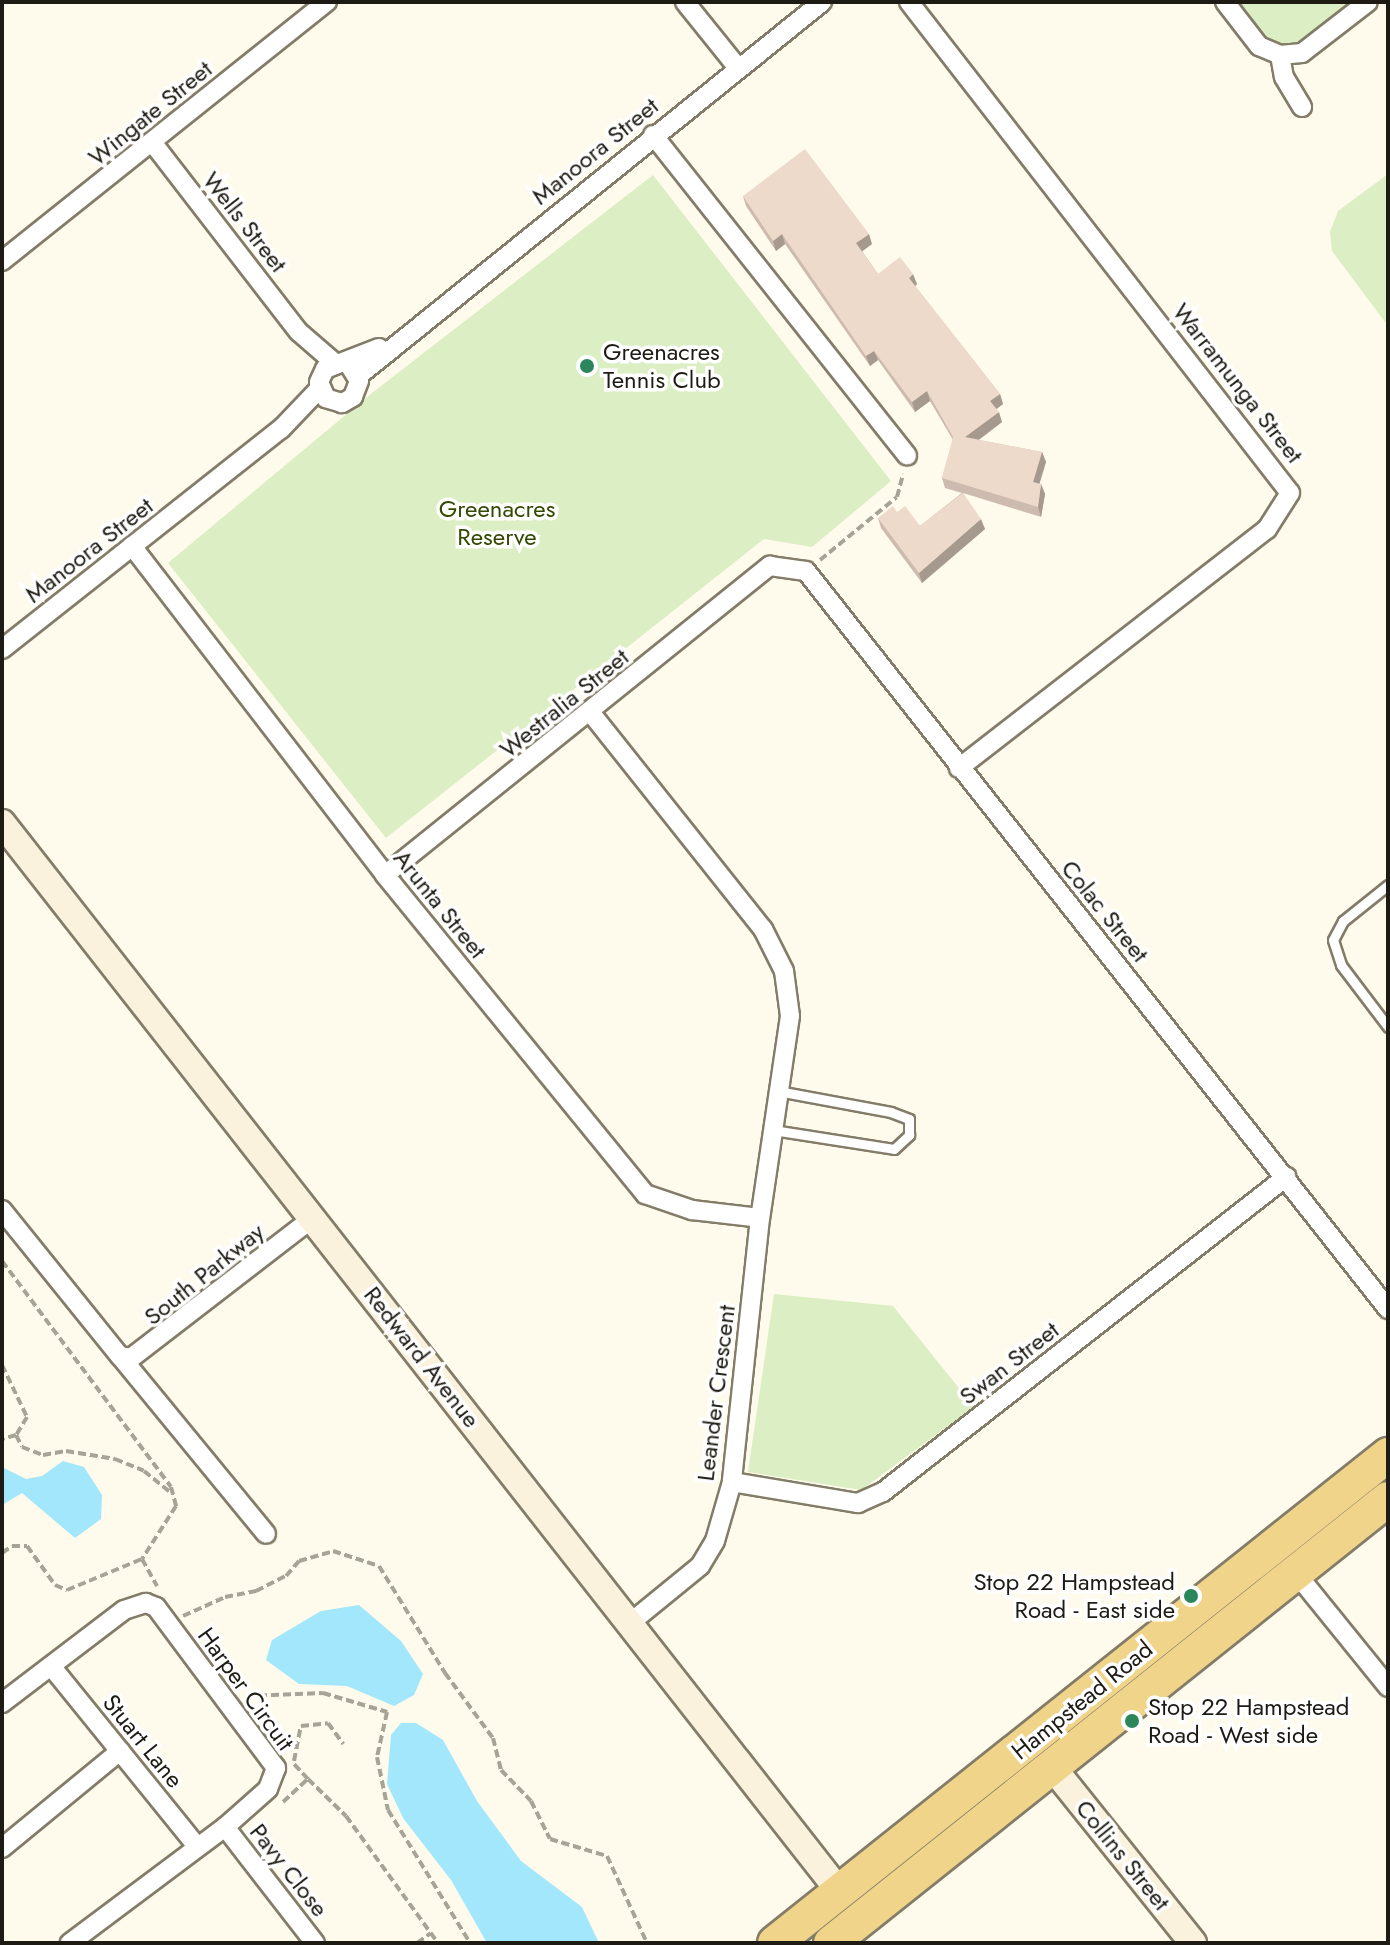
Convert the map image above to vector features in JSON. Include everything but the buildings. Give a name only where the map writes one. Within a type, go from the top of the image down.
[{"type":"highway","name":"Hampstead Road","points":[[792,1938],[840,1892],[1388,1455]]},
{"type":"highway","name":"Hampstead Road","points":[[831,1943],[1388,1499]]},
{"type":"highway","points":[[1275,1543],[1295,1572]]},
{"type":"highway","points":[[1032,1741],[1053,1768]]},
{"type":"highway","points":[[840,1892],[862,1919]]},
{"type":"street","points":[[685,2],[738,68]]},
{"type":"street","name":"Manoora Street","points":[[347,368],[399,338],[822,2]]},
{"type":"street","name":"Warramunga Street","points":[[909,2],[1290,493],[1267,529],[959,768]]},
{"type":"street","points":[[1225,2],[1259,46],[1280,55],[1302,53],[1368,2]]},
{"type":"street","name":"Wingate Street","points":[[2,261],[319,5]]},
{"type":"street","points":[[1280,55],[1284,77],[1302,107]]},
{"type":"street","points":[[653,135],[907,456]]},
{"type":"street","name":"Wells Street","points":[[152,142],[299,332],[323,388]]},
{"type":"street","name":"Wells Street","points":[[299,332],[347,368]]},
{"type":"street","points":[[347,368],[358,389],[350,400],[323,388],[347,368]]},
{"type":"street","name":"Manoora Street","points":[[2,649],[281,429],[323,388]]},
{"type":"street","name":"Arunta Street","points":[[132,546],[385,875],[645,1194],[692,1210],[760,1218]]},
{"type":"street","name":"Westralia Street","points":[[385,875],[591,713],[770,566],[806,571]]},
{"type":"street","name":"Colac Street","points":[[806,571],[1388,1309]]},
{"type":"street","name":"Leander Crescent","points":[[591,713],[763,929],[784,971],[790,1016],[760,1218],[732,1482],[715,1541],[700,1566],[630,1623]]},
{"type":"street","name":"Redward Avenue","points":[[2,823],[840,1892]]},
{"type":"street","name":"Swan Street","points":[[732,1482],[858,1503],[883,1492],[1286,1177]]},
{"type":"street","points":[[2,1210],[266,1534]]},
{"type":"street","name":"South Parkway","points":[[120,1356],[143,1353],[313,1218]]},
{"type":"street","points":[[1295,1572],[1388,1687]]},
{"type":"street","name":"Harper Circuit","points":[[2,1703],[136,1604],[156,1607],[276,1768],[268,1789],[225,1827],[70,1943]]},
{"type":"street","name":"Stuart Lane","points":[[51,1666],[197,1846]]},
{"type":"street","points":[[2,1848],[120,1751]]},
{"type":"street","name":"Collins Street","points":[[1053,1768],[1193,1943]]},
{"type":"street","name":"Pavy Close","points":[[225,1827],[315,1943]]},
{"type":"lane","points":[[1388,885],[1343,921],[1333,940],[1341,965],[1388,1027]]},
{"type":"lane","points":[[772,1130],[894,1149],[909,1135],[909,1119],[891,1112],[778,1091]]},
{"type":"path","points":[[806,571],[897,497],[907,456]]},
{"type":"path","points":[[2,1261],[172,1494],[176,1506],[168,1526],[142,1559]]},
{"type":"path","points":[[2,1365],[26,1406],[24,1427],[16,1435],[2,1439]]},
{"type":"path","points":[[16,1435],[22,1447],[43,1455],[66,1451],[115,1459],[144,1471],[172,1494]]},
{"type":"path","points":[[178,1620],[225,1597],[256,1591],[286,1576],[299,1561],[333,1551],[379,1566],[445,1673],[493,1738],[501,1770],[531,1801],[550,1839],[607,1856],[647,1943]]},
{"type":"path","points":[[237,1696],[323,1693],[387,1712],[377,1757],[378,1781],[388,1810],[470,1943]]},
{"type":"path","points":[[294,1764],[301,1726],[328,1723],[343,1744]]},
{"type":"path","points":[[308,1779],[346,1816],[385,1876],[419,1910],[438,1943]]},
{"type":"path","points":[[417,1943],[432,1932]]},
{"type":"green space","points":[[1238,2],[1368,2],[1302,53],[1280,55],[1230,9]]},
{"type":"green space","points":[[1388,174],[1388,326],[1332,251],[1330,232],[1338,211]]},
{"type":"green space","name":"Greenacres Reserve","points":[[653,175],[891,481],[812,547],[764,539],[386,838],[168,563],[372,393]]},
{"type":"green space","points":[[774,1294],[893,1306],[974,1407],[861,1490],[748,1472]]},
{"type":"water","points":[[63,1461],[84,1467],[102,1495],[101,1519],[75,1538],[22,1493],[2,1505],[2,1467],[26,1479],[42,1476]]},
{"type":"water","points":[[359,1605],[401,1641],[423,1674],[414,1695],[394,1706],[347,1686],[299,1684],[266,1660],[272,1640],[321,1611]]},
{"type":"water","points":[[401,1723],[416,1723],[443,1740],[477,1801],[521,1861],[582,1907],[599,1943],[487,1943],[451,1880],[403,1818],[387,1784],[391,1735]]},
{"type":"place","name":"Greenacres Tennis Club","points":[[587,366]]},
{"type":"place","name":"Stop 22 Hampstead Road - East side","points":[[1191,1596]]},
{"type":"place","name":"Stop 22 Hampstead Road - West side","points":[[1132,1721]]}]
